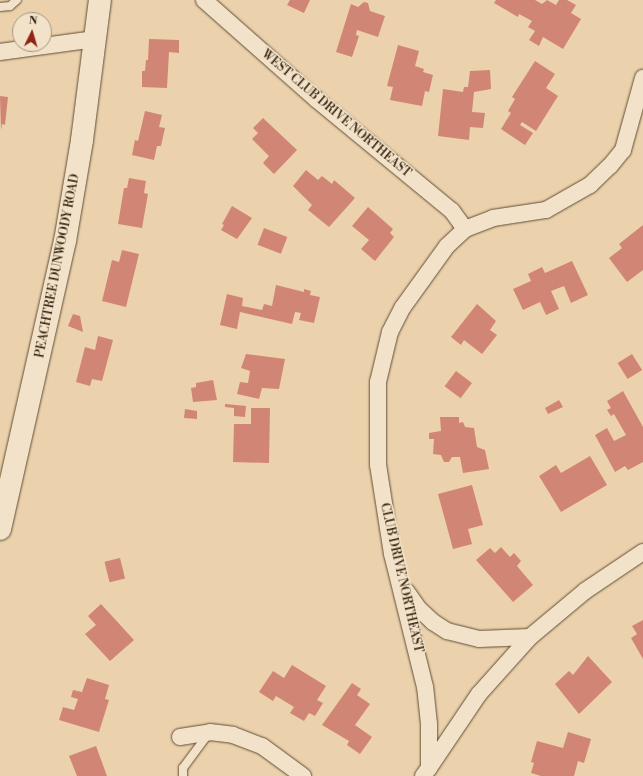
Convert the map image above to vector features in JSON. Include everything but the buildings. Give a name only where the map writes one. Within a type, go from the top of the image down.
[{"type":"main road","name":"PEACHTREE DUNWOODY ROAD","points":[[0,529],[6,484],[65,241],[82,140],[100,0]]},
{"type":"street","name":"WEST CLUB DRIVE NORTHEAST","points":[[204,0],[316,99],[452,211],[465,229]]},
{"type":"street","points":[[0,52],[95,39]]},
{"type":"street","name":"CLUB DRIVE NORTHEAST","points":[[426,772],[429,724],[426,687],[385,517],[378,465],[377,420],[381,362],[390,332],[403,307],[447,246],[465,229],[493,218],[546,210],[590,185],[623,150],[643,78]]},
{"type":"street","points":[[426,772],[479,694],[530,637],[585,591],[643,552]]},
{"type":"street","points":[[399,574],[418,608],[433,622],[447,631],[479,639],[530,637]]},
{"type":"street","points":[[180,737],[210,732],[233,735],[262,746],[303,776]]},
{"type":"lane","points":[[0,8],[10,6],[18,0]]},
{"type":"lane","points":[[183,776],[184,768],[210,732]]}]
